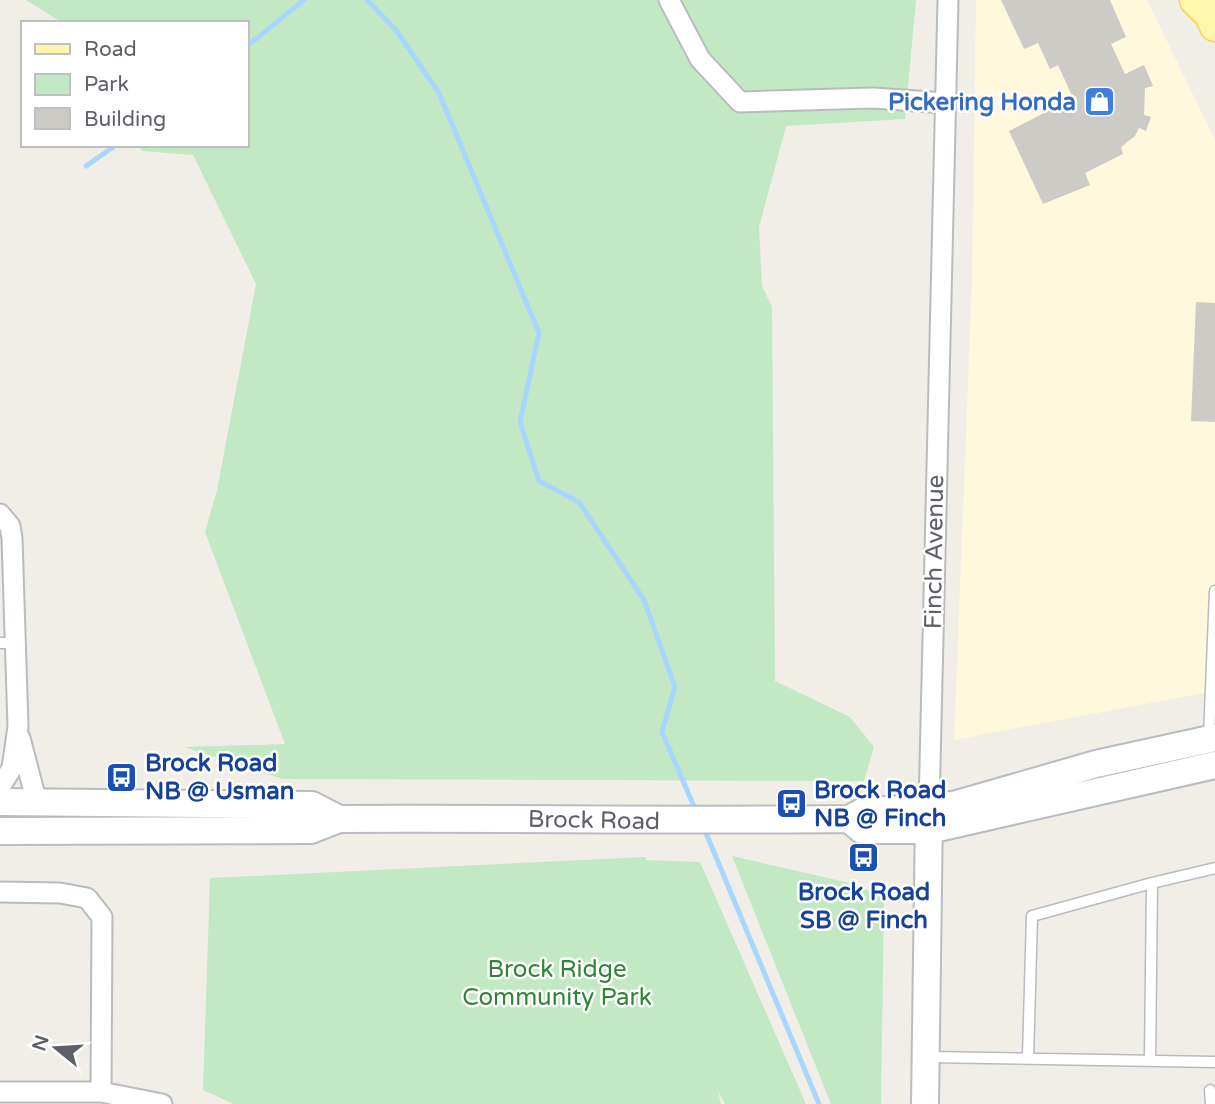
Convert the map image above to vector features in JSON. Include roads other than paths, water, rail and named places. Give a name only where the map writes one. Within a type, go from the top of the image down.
[{"type":"main road","name":"Brock Road","points":[[929,819],[957,804],[1096,764],[1212,739]]},
{"type":"main road","name":"Brock Road","points":[[1,831],[311,830],[339,819],[567,818],[635,821],[849,819],[862,830],[1215,765]]},
{"type":"main road","name":"Brock Road","points":[[0,802],[312,805],[339,819]]},
{"type":"main road","points":[[1,831],[37,803]]},
{"type":"main road","name":"Finch Avenue","points":[[925,1104],[929,819]]},
{"type":"street","points":[[668,0],[700,59],[740,102],[873,99],[945,103]]},
{"type":"street","name":"Finch Avenue","points":[[929,819],[948,0]]},
{"type":"street","points":[[0,514],[10,526],[12,538],[8,643],[18,727],[37,803]]},
{"type":"street","points":[[0,787],[12,768],[18,727]]},
{"type":"street","points":[[0,892],[61,893],[87,898],[102,917],[101,1092]]},
{"type":"street","points":[[0,1092],[101,1092],[162,1104]]},
{"type":"lane","points":[[1212,739],[1215,591]]},
{"type":"lane","points":[[1028,1058],[1032,916],[1215,868]]},
{"type":"lane","points":[[1150,1061],[1152,883]]},
{"type":"lane","points":[[926,1057],[1215,1062]]},
{"type":"lane","points":[[1210,1090],[1211,1104]]},
{"type":"waterway","points":[[248,45],[304,0]]},
{"type":"waterway","points":[[367,0],[396,30],[439,93],[539,333],[520,422],[539,481],[579,502],[644,600],[675,687],[662,732],[696,811]]},
{"type":"waterway","points":[[86,166],[113,147]]},
{"type":"waterway","points":[[703,826],[819,1104]]},
{"type":"place","name":"Pickering Honda","points":[[1099,102]]},
{"type":"place","name":"Brock Road NB @ Usman","points":[[122,777]]},
{"type":"place","name":"Brock Road NB @ Finch","points":[[791,804]]},
{"type":"place","name":"Brock Road SB @ Finch","points":[[864,858]]},
{"type":"park label","name":"Brock Ridge Community Park","points":[[557,983]]}]
